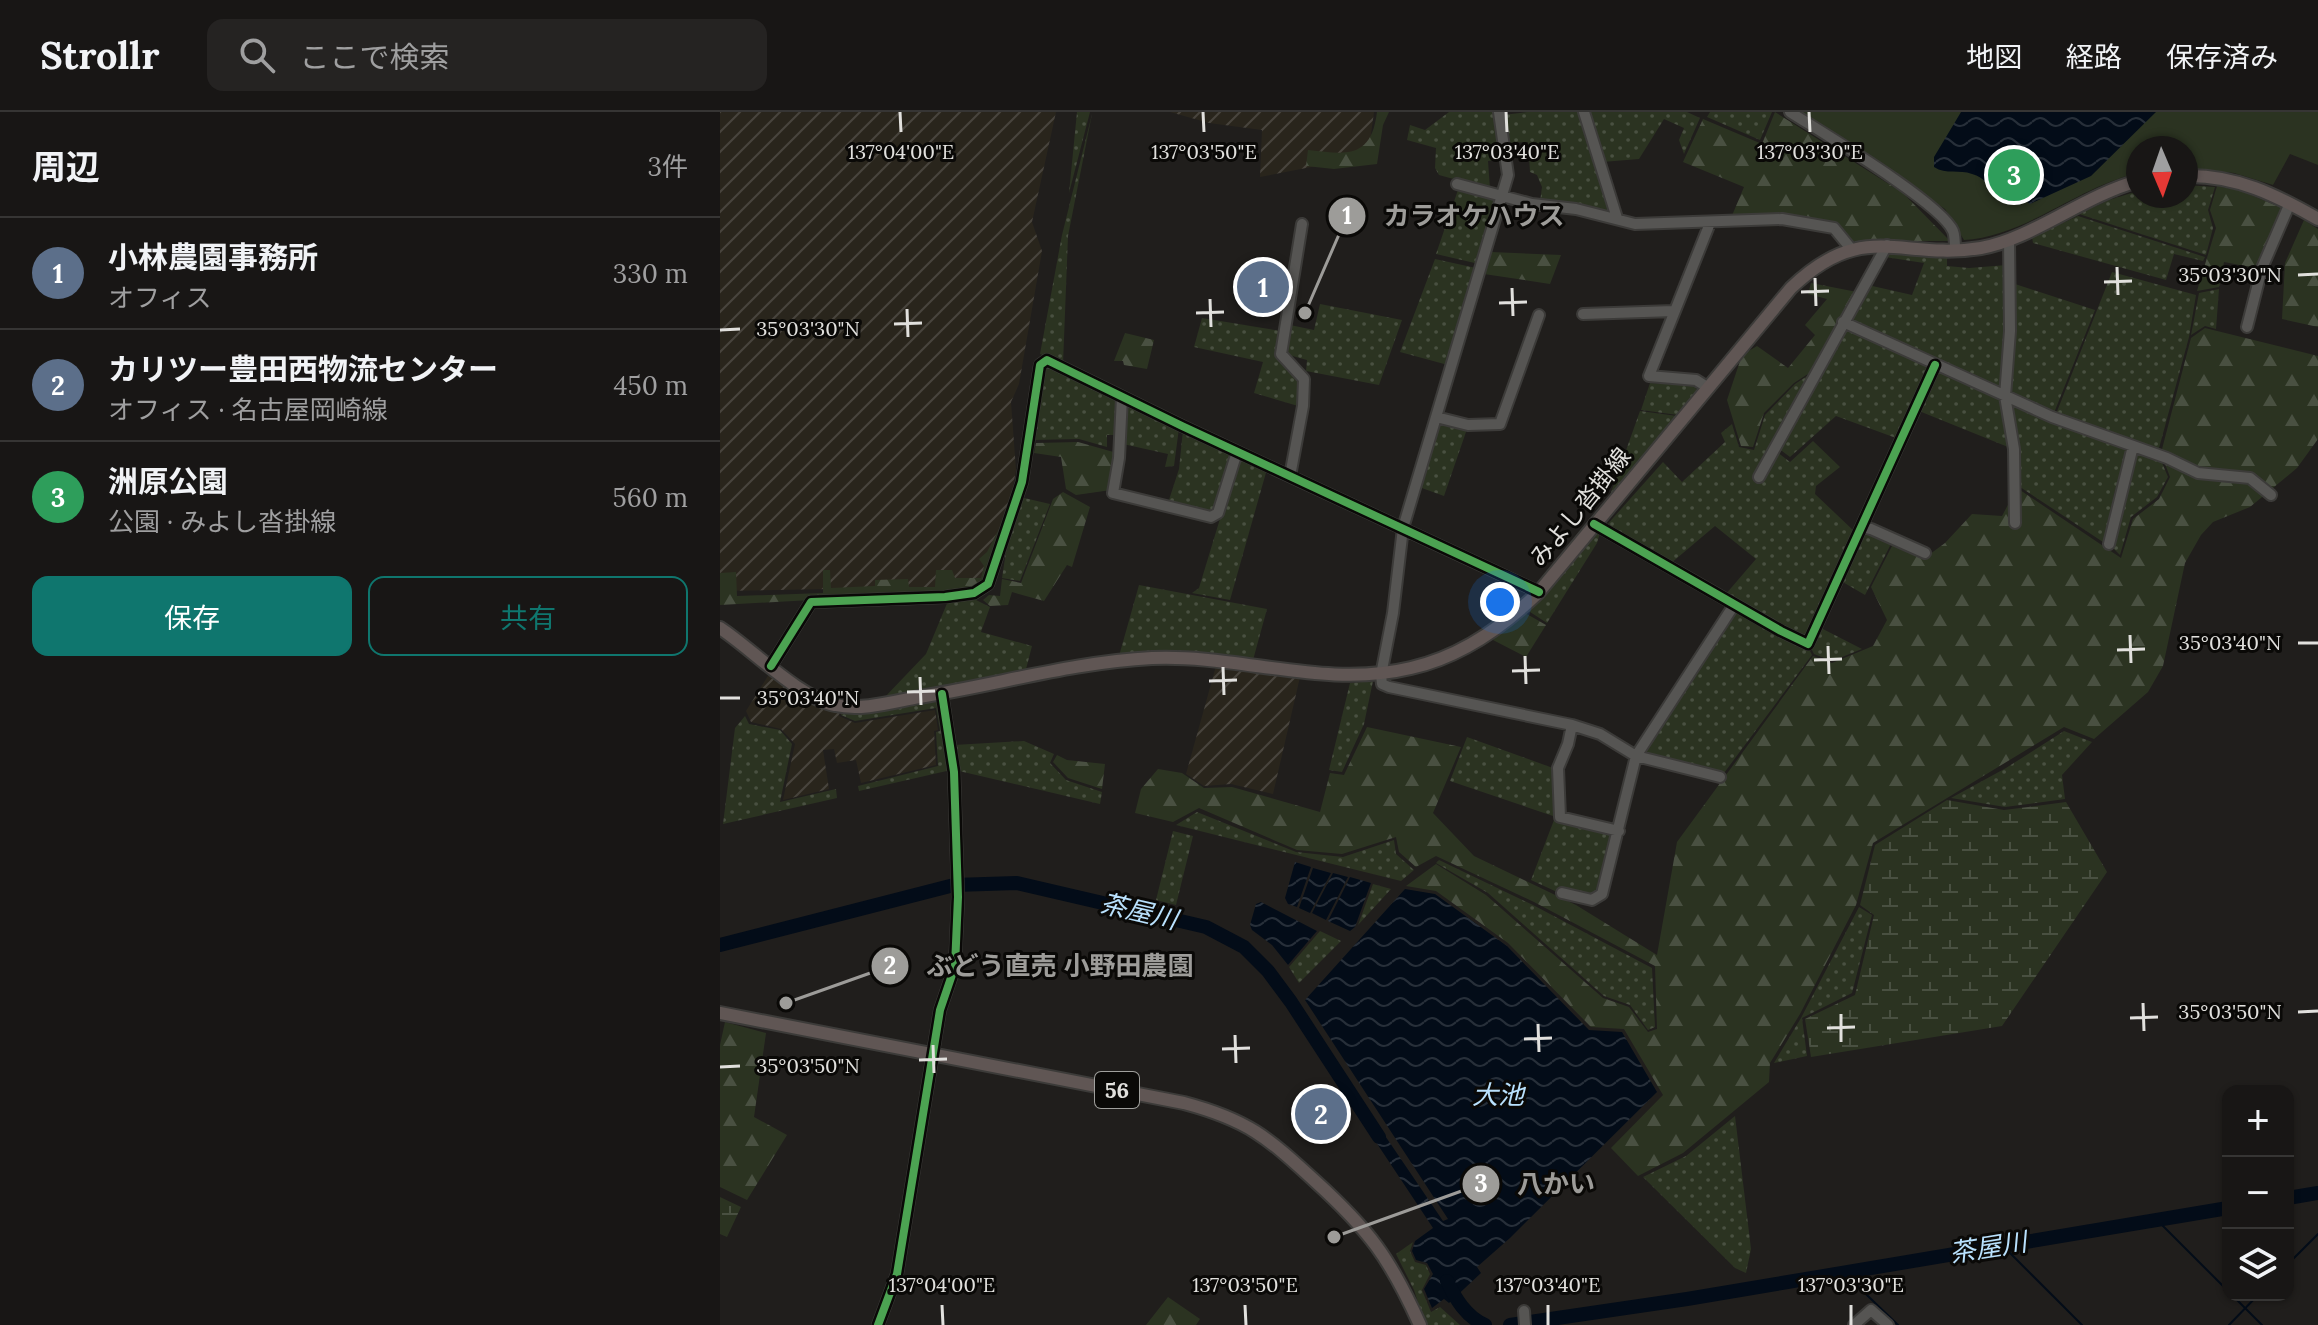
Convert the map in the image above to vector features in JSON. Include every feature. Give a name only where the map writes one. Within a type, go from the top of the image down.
[{"type":"main road","points":[[2198,177],[2252,186],[2318,219]]},
{"type":"main road","name":"みよし沓掛線","points":[[720,628],[805,691],[823,702],[838,706],[871,705],[1110,662],[1152,658],[1184,658],[1330,675],[1381,675],[1414,668],[1443,658],[1482,638],[1514,616],[1539,592],[1707,387],[1805,275],[1823,262],[1852,250],[1887,245],[1955,250],[1982,248],[2009,240],[2087,200],[2126,185]]},
{"type":"main road","name":"56","points":[[720,1013],[1184,1103],[1245,1124],[1273,1143],[1363,1226],[1394,1271],[1420,1325]]},
{"type":"street","points":[[1499,112],[1508,175],[1403,528],[1382,684],[1572,725],[1600,734],[1636,756],[1720,777]]},
{"type":"street","points":[[1584,112],[1617,218]]},
{"type":"street","points":[[1790,112],[1918,196],[1948,223],[1954,232],[1955,250]]},
{"type":"street","points":[[1457,184],[1552,208],[1576,209],[1635,224],[1782,219],[1834,228],[1852,250]]},
{"type":"street","points":[[2247,327],[2262,268],[2290,203]]},
{"type":"street","points":[[1707,387],[1696,380],[1649,376],[1710,223]]},
{"type":"street","points":[[1290,476],[1303,406],[1304,379],[1281,354],[1302,224]]},
{"type":"street","points":[[2009,240],[2010,331],[2005,396],[2014,449],[2015,523]]},
{"type":"street","points":[[1759,477],[1887,245]]},
{"type":"street","points":[[1583,314],[1674,311]]},
{"type":"street","points":[[1436,417],[1468,425],[1500,424],[1539,315]]},
{"type":"street","points":[[1843,322],[2078,428],[2167,458],[2198,473],[2250,478],[2271,495]]},
{"type":"street","points":[[771,666],[811,602],[945,597],[974,593],[988,584],[1022,482],[1040,365],[1047,360],[1539,592]]},
{"type":"street","points":[[1594,524],[1808,644],[1935,365]]},
{"type":"street","points":[[1122,397],[1119,458],[1113,493],[1211,517],[1218,513],[1237,452]]},
{"type":"street","points":[[2109,544],[2133,446]]},
{"type":"street","points":[[1862,527],[1925,553]]},
{"type":"street","points":[[1562,893],[1592,900],[1602,894],[1636,756],[1734,605]]},
{"type":"street","points":[[878,1325],[897,1274],[940,1010],[955,966],[958,897],[954,772],[942,694]]},
{"type":"street","points":[[1572,725],[1558,768],[1560,817],[1619,831]]},
{"type":"street","points":[[1854,1325],[1871,1310],[1888,1325]]},
{"type":"street","points":[[1524,1311],[1525,1325]]},
{"type":"shaded area","points":[[720,112],[1056,112],[1032,222],[1042,251],[1019,384],[1011,402],[1016,470],[1008,515],[989,586],[720,591]]},
{"type":"shaded area","points":[[1170,112],[1374,112],[1368,156],[1260,177],[1262,130],[1209,123]]},
{"type":"shaded area","points":[[1216,666],[1300,677],[1273,794],[1231,784],[1204,786],[1186,774]]},
{"type":"shaded area","points":[[771,671],[840,711],[839,716],[855,723],[935,710],[938,730],[934,731],[936,765],[861,783],[856,760],[837,763],[834,749],[823,750],[829,789],[783,800],[795,744],[781,729],[751,722],[746,711]]},
{"type":"green space","points":[[1077,112],[1090,112],[1069,193]]},
{"type":"green space","points":[[1377,112],[1389,112],[1383,125],[1377,164],[1334,169],[1306,166],[1308,150],[1345,152],[1363,146],[1374,128]]},
{"type":"green space","points":[[1449,112],[1496,112],[1503,159],[1488,161],[1490,189],[1439,175],[1435,168],[1436,148],[1407,140],[1410,125],[1425,130]]},
{"type":"green space","points":[[1581,112],[1612,214],[1540,202],[1542,187],[1537,175],[1530,172],[1528,142],[1509,143],[1503,115]]},
{"type":"green space","points":[[1588,112],[1687,112],[1700,118],[1684,154],[1679,140],[1684,128],[1664,119],[1639,159],[1602,162]]},
{"type":"green space","points":[[1710,112],[1772,112],[1760,140],[1707,117]]},
{"type":"green space","points":[[1775,112],[1903,193],[1950,241],[1852,241],[1836,226],[1731,218],[1744,187],[1683,162],[1703,119],[1762,144]]},
{"type":"green space","points":[[1798,112],[2318,112],[2318,165],[2290,154],[2273,185],[2234,173],[2198,169],[2198,136],[2126,136],[2126,177],[2009,230],[1964,240],[1945,209]]},
{"type":"green space","points":[[1092,114],[1068,236],[1063,364],[1040,354],[1062,235]]},
{"type":"green space","points":[[2198,186],[2215,187],[2208,210],[2213,228],[2206,255],[2079,214],[2126,195],[2126,208],[2198,208]]},
{"type":"green space","points":[[2217,186],[2241,191],[2285,209],[2260,265],[2250,267],[2224,262],[2219,287],[2197,291],[2216,228],[2210,210]]},
{"type":"green space","points":[[1459,187],[1499,198],[1479,264],[1436,254]]},
{"type":"green space","points":[[2078,216],[2205,257],[2203,261],[2174,254],[2166,280],[2033,243],[2032,237]]},
{"type":"green space","points":[[2304,220],[2318,229],[2318,327],[2282,319],[2285,263]]},
{"type":"green space","points":[[1889,249],[1947,255],[1947,266],[2007,265],[2007,330],[2002,390],[1848,321],[1868,285],[1912,295],[1924,263],[1885,257]]},
{"type":"green space","points":[[1491,252],[1561,255],[1550,284],[1484,274]]},
{"type":"green space","points":[[1435,259],[1476,268],[1448,365],[1400,352]]},
{"type":"green space","points":[[2112,272],[2196,295],[2189,337],[2158,452],[2056,414]]},
{"type":"green space","points":[[1811,283],[1857,292],[1814,370],[1794,383],[1764,413],[1753,447],[1741,446],[1727,400],[1742,355],[1757,346],[1788,368],[1815,335],[1805,325],[1827,299],[1808,294]]},
{"type":"green space","points":[[2012,283],[2095,310],[2054,413],[2008,394]]},
{"type":"green space","points":[[2219,289],[2216,329],[2205,326],[2191,335],[2199,293]]},
{"type":"green space","points":[[1320,304],[1402,320],[1379,385],[1306,371],[1307,360],[1285,354],[1290,325],[1314,330]]},
{"type":"green space","points":[[1202,318],[1281,331],[1277,353],[1301,380],[1298,406],[1254,393],[1263,362],[1194,347]]},
{"type":"green space","points":[[1845,327],[1929,367],[1896,438],[1836,416],[1790,457],[1778,448]]},
{"type":"green space","points":[[2205,328],[2318,356],[2318,439],[2297,468],[2250,507],[2213,522],[2201,535],[2185,563],[2163,666],[2148,692],[2094,739],[2064,727],[1873,843],[1856,905],[1800,1014],[1770,1063],[1769,1082],[1683,1153],[1638,1176],[1611,1148],[1663,1095],[1624,1029],[1591,1027],[1508,943],[1436,891],[1406,886],[1436,864],[1486,895],[1603,998],[1629,1007],[1648,1032],[1657,1029],[1655,966],[1534,902],[1436,856],[1416,867],[1399,852],[1396,837],[1342,854],[1297,850],[1199,808],[1173,822],[1135,813],[1141,789],[1158,769],[1182,773],[1204,788],[1232,787],[1320,812],[1330,773],[1344,775],[1367,727],[1461,747],[1433,813],[1474,856],[1576,905],[1657,955],[1677,842],[1813,656],[1832,663],[1873,646],[1887,620],[1871,587],[1893,544],[1926,557],[1945,543],[1972,514],[2002,516],[2017,488],[2121,558],[2133,519],[2159,499],[2170,477],[2161,453],[2191,338]]},
{"type":"green space","points":[[1125,333],[1154,340],[1147,369],[1114,361]]},
{"type":"green space","points":[[1047,365],[1118,400],[1117,435],[1107,435],[1107,447],[1079,439],[1032,440],[1043,367]]},
{"type":"green space","points":[[1937,370],[2001,398],[2008,447],[1919,411]]},
{"type":"green space","points":[[1813,372],[1754,478],[1760,483],[1777,452],[1790,462],[1813,441],[1840,467],[1816,486],[1815,494],[1855,532],[1807,639],[1725,595],[1756,559],[1715,526],[1670,564],[1605,527],[1663,462],[1682,482],[1725,442],[1721,433],[1732,424],[1739,447],[1754,450],[1765,415],[1795,384]]},
{"type":"green space","points":[[1650,383],[1694,386],[1697,390],[1678,415],[1641,410]]},
{"type":"green space","points":[[2008,400],[2129,448],[2114,494],[2106,544],[2014,483]]},
{"type":"green space","points":[[1125,402],[1179,428],[1174,466],[1165,467],[1168,454],[1123,444]]},
{"type":"green space","points":[[1640,411],[1677,416],[1608,501]]},
{"type":"green space","points":[[1438,422],[1467,429],[1444,496],[1419,487]]},
{"type":"green space","points":[[1183,430],[1234,454],[1216,511],[1211,514],[1168,503],[1179,469]]},
{"type":"green space","points":[[1078,442],[1117,453],[1111,490],[1076,495],[1066,489],[1061,457],[1034,453],[1036,443]]},
{"type":"green space","points":[[2135,450],[2160,458],[2168,477],[2157,497],[2131,517],[2120,555],[2113,548]]},
{"type":"green space","points":[[1239,456],[1267,469],[1230,600],[1192,593],[1199,588]]},
{"type":"green space","points":[[1063,492],[1090,507],[1072,567],[1067,565],[1044,601],[1012,592],[1008,605],[990,606],[983,600],[989,595],[1000,596],[1002,579],[1021,583],[1053,499]]},
{"type":"green space","points":[[1020,497],[1050,504],[1020,581],[1002,578],[1010,525]]},
{"type":"green space","points":[[1005,517],[986,582],[973,591],[720,605],[720,573],[736,572],[737,596],[823,593],[823,570],[830,570],[831,588],[875,586],[875,580],[908,579],[909,587],[935,587],[936,570],[952,570],[955,578],[981,578],[984,566],[979,559],[987,552]]},
{"type":"green space","points":[[1863,530],[1892,542],[1865,595],[1841,581]]},
{"type":"green space","points":[[1595,531],[1600,533],[1597,543],[1547,623],[1527,610]]},
{"type":"green space","points":[[1139,585],[1267,609],[1253,660],[1176,651],[1119,656]]},
{"type":"green space","points":[[972,598],[990,607],[981,632],[1032,646],[1025,673],[884,698],[926,654],[948,601]]},
{"type":"green space","points":[[1736,610],[1808,647],[1812,655],[1724,773],[1643,754]]},
{"type":"green space","points":[[1525,613],[1546,625],[1526,657],[1493,640]]},
{"type":"green space","points":[[1819,627],[1862,649],[1832,661],[1814,654],[1810,646]]},
{"type":"green space","points":[[1373,681],[1364,724],[1342,772],[1329,770],[1350,683]]},
{"type":"green space","points":[[939,698],[951,770],[859,791],[858,786],[938,766],[936,732],[940,731],[936,708],[855,721],[841,715],[842,711]]},
{"type":"green space","points":[[745,716],[749,724],[780,730],[792,744],[780,802],[836,789],[837,798],[723,824],[735,728]]},
{"type":"green space","points":[[2064,731],[2092,742],[2062,775],[2065,799],[2005,807],[1951,798],[2006,768]]},
{"type":"green space","points":[[1467,737],[1553,768],[1556,817],[1450,781]]},
{"type":"green space","points":[[1024,741],[1054,754],[1050,763],[1066,780],[1102,792],[1100,804],[959,771],[954,745]]},
{"type":"green space","points":[[1057,755],[1067,760],[1105,764],[1102,789],[1068,778],[1053,762]]},
{"type":"green space","points":[[1947,800],[2004,810],[2066,802],[2107,872],[2002,1026],[1811,1057],[1805,1019],[1855,995],[1874,915],[1860,905],[1875,845]]},
{"type":"green space","points":[[1197,812],[1296,852],[1343,857],[1394,840],[1396,854],[1414,870],[1401,881],[1176,825]]},
{"type":"green space","points":[[1554,820],[1615,834],[1599,893],[1583,904],[1531,880]]},
{"type":"green space","points":[[1173,831],[1193,836],[1176,905],[1156,900]]},
{"type":"green space","points":[[1439,860],[1652,968],[1655,1027],[1648,1030],[1630,1005],[1604,996],[1488,893],[1436,863]]},
{"type":"green space","points":[[1373,884],[1391,889],[1358,925]]},
{"type":"green space","points":[[1859,907],[1872,915],[1852,993],[1802,1018],[1807,1056],[1774,1063],[1801,1018]]},
{"type":"green space","points":[[1320,931],[1341,941],[1299,983],[1289,967]]},
{"type":"green space","points":[[725,1022],[766,1033],[754,1117],[787,1135],[747,1200],[720,1187],[720,1045]]},
{"type":"green space","points":[[1735,1116],[1751,1249],[1746,1273],[1735,1268],[1643,1177],[1686,1156]]},
{"type":"green space","points":[[720,1197],[741,1207],[727,1237],[720,1234]]},
{"type":"green space","points":[[1413,1242],[1410,1251],[1415,1262],[1426,1265],[1430,1274],[1422,1290],[1431,1312],[1440,1307],[1460,1325],[1425,1325],[1414,1290],[1396,1254]]},
{"type":"green space","points":[[1168,1297],[1200,1319],[1196,1325],[1146,1325]]},
{"type":"water","points":[[1961,112],[2156,112],[2132,136],[2126,136],[2126,142],[2091,176],[2030,204],[1998,194],[1976,175],[1934,167],[1934,157]]},
{"type":"water","points":[[1295,862],[1311,867],[1297,907],[1288,904],[1285,898]]},
{"type":"water","points":[[1313,868],[1331,873],[1310,913],[1299,908]]},
{"type":"water","points":[[1333,873],[1348,877],[1326,920],[1312,913]]},
{"type":"water","points":[[1350,877],[1371,883],[1355,927],[1350,931],[1328,921]]},
{"type":"water","name":"大池","points":[[1405,889],[1435,894],[1507,946],[1589,1030],[1622,1032],[1657,1092],[1477,1267],[1481,1273],[1449,1303],[1444,1299],[1432,1308],[1424,1289],[1433,1274],[1427,1263],[1416,1260],[1412,1251],[1415,1241],[1433,1228],[1364,1124],[1373,1118],[1443,1221],[1448,1219],[1305,1000]]},
{"type":"water","points":[[1261,902],[1317,931],[1288,965],[1272,945],[1252,930],[1250,925],[1256,904]]},
{"type":"waterway","name":"茶屋川","points":[[720,945],[954,885],[1017,883],[1206,927],[1244,947],[1268,971],[1379,1137]]},
{"type":"waterway","name":"茶屋川","points":[[2294,1197],[2318,1193]]},
{"type":"waterway","name":"茶屋川","points":[[1510,1325],[1687,1299],[2222,1209]]},
{"type":"waterway","points":[[2158,1221],[2222,1285]]},
{"type":"waterway","points":[[2294,1258],[2318,1234]]},
{"type":"waterway","points":[[2003,1246],[2082,1325]]},
{"type":"waterway","points":[[1844,1273],[1898,1325]]},
{"type":"waterway","name":"茶屋川","points":[[1447,1281],[1467,1312],[1485,1325]]},
{"type":"waterway","points":[[2238,1301],[2262,1325]]},
{"type":"waterway","points":[[2229,1325],[2252,1301]]},
{"type":"cycle path","points":[[771,666],[811,602],[945,597],[974,593],[988,584],[1022,482],[1040,365],[1047,360],[1539,592]]},
{"type":"cycle path","points":[[1594,524],[1808,644],[1935,365]]},
{"type":"cycle path","points":[[878,1325],[897,1274],[940,1010],[955,966],[958,897],[954,772],[942,694]]},
{"type":"place","name":"洲原公園","points":[[2014,175]]},
{"type":"place","name":"小林農園事務所","points":[[1263,287]]},
{"type":"place","name":"カラオケハウス","points":[[1305,313]]},
{"type":"place","name":"ぶどう直売 小野田農園","points":[[786,1003]]},
{"type":"place","name":"カリツー豊田西物流センター","points":[[1321,1114]]},
{"type":"place","name":"八かい","points":[[1334,1237]]}]
